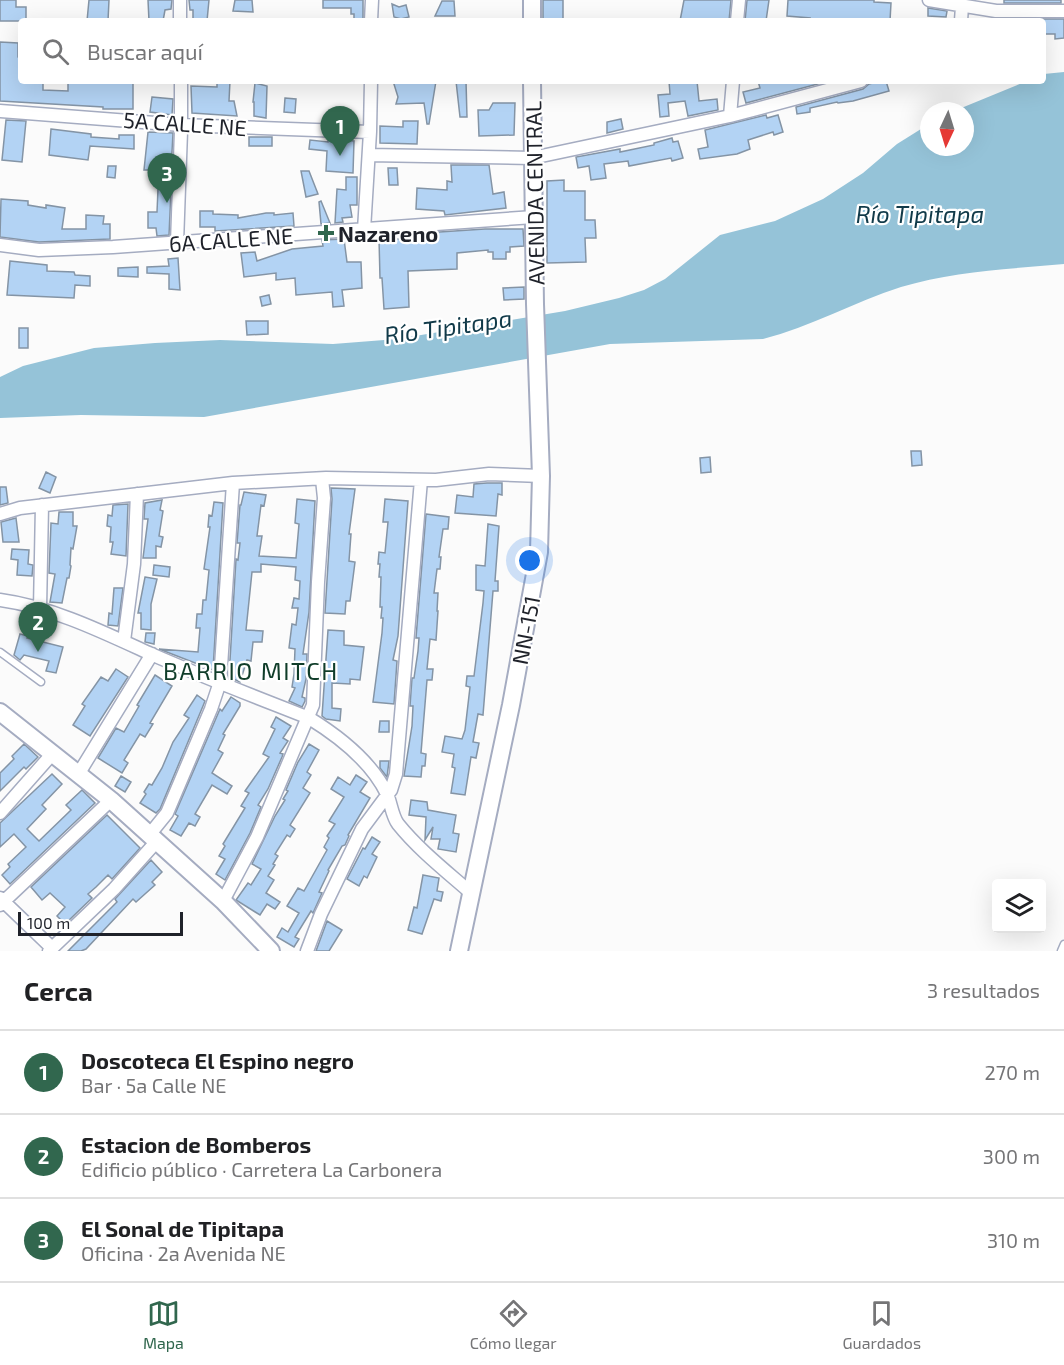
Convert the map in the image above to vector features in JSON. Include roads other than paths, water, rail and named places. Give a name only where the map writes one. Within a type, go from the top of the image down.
[{"type":"street","points":[[180,0],[180,18]]},
{"type":"street","points":[[371,18],[372,0]]},
{"type":"street","points":[[532,0],[532,18]]},
{"type":"street","points":[[737,18],[739,0]]},
{"type":"street","points":[[929,0],[996,11],[1064,11]]},
{"type":"street","points":[[961,18],[962,6]]},
{"type":"street","points":[[177,243],[181,84]]},
{"type":"street","points":[[364,230],[371,84]]},
{"type":"street","name":"AVENIDA CENTRAL","points":[[532,84],[535,304]]},
{"type":"street","points":[[730,116],[733,84]]},
{"type":"street","points":[[369,156],[468,155],[532,158],[730,116],[850,84]]},
{"type":"street","name":"5A CALLE NE","points":[[0,111],[181,125],[370,132]]},
{"type":"street","name":"6A CALLE NE","points":[[0,245],[48,250],[534,217]]},
{"type":"street","name":"NN-151","points":[[459,951],[539,552],[541,476],[535,304]]},
{"type":"street","points":[[0,513],[42,505],[233,483],[322,478],[421,480],[489,474],[541,476]]},
{"type":"street","points":[[223,901],[257,837],[313,705],[324,498],[322,478]]},
{"type":"street","points":[[307,951],[321,914],[362,829],[391,790],[396,774],[421,480]]},
{"type":"street","points":[[111,800],[1,902],[51,950],[114,889],[153,837],[167,813],[211,709],[220,682],[233,483]]},
{"type":"street","points":[[124,641],[134,564],[137,494]]},
{"type":"street","points":[[40,609],[42,505]]},
{"type":"street","points":[[0,600],[40,609],[124,641],[309,718],[347,744],[372,771],[387,794],[396,821],[430,858],[471,893]]},
{"type":"street","points":[[79,773],[152,654]]},
{"type":"street","points":[[0,713],[111,800],[223,901],[271,951]]},
{"type":"street","points":[[0,813],[53,753]]},
{"type":"lane","points":[[0,652],[41,682]]},
{"type":"lane","points":[[1061,951],[1064,944]]},
{"type":"water","name":"Río Tipitapa","points":[[1064,72],[1064,264],[941,277],[901,287],[798,328],[763,339],[610,344],[204,417],[81,415],[0,418],[0,377],[23,366],[94,348],[220,340],[333,344],[397,339],[565,311],[619,298],[644,290],[665,279],[720,235],[775,221],[823,199],[863,173],[897,144],[920,130],[920,156],[974,156],[974,103],[1020,84],[1046,84],[1046,74]]},
{"type":"place","name":"Doscoteca El Espino negro","points":[[340,156]]},
{"type":"place","name":"El Sonal de Tipitapa","points":[[167,203]]},
{"type":"place","name":"Nazareno","points":[[326,233]]},
{"type":"place","name":"Estacion de Bomberos","points":[[38,652]]},
{"type":"district","name":"BARRIO MITCH","points":[[251,670]]}]
